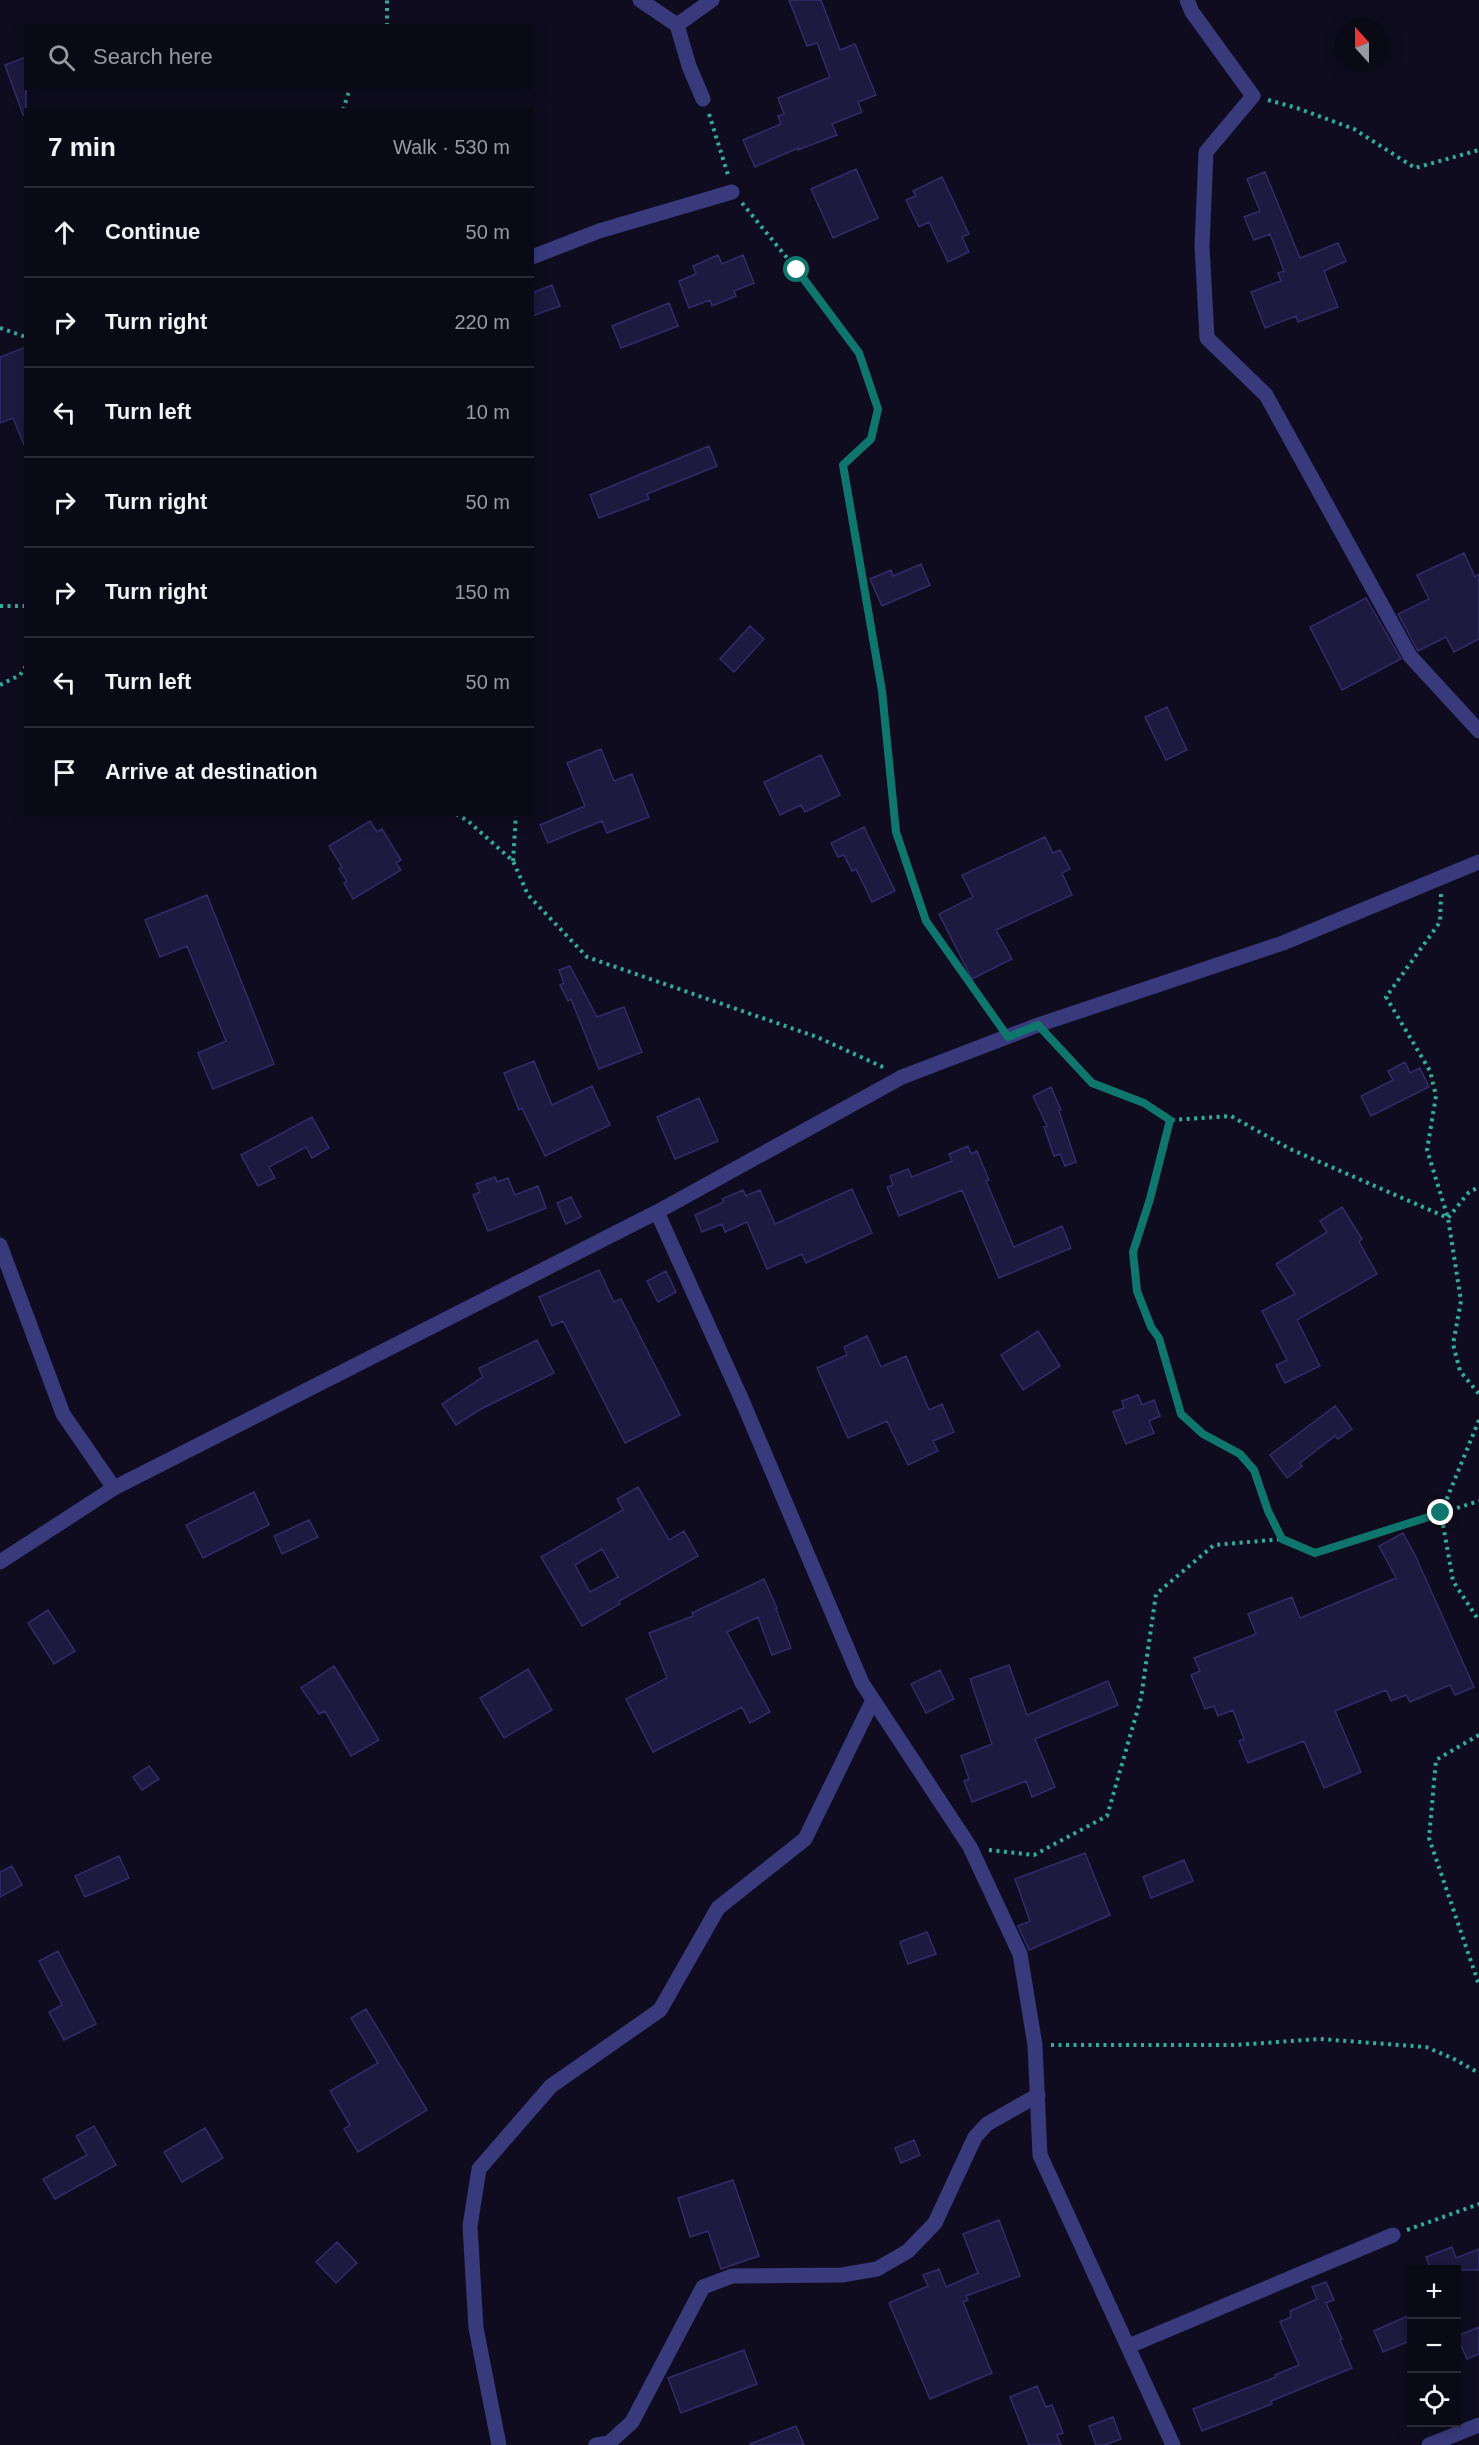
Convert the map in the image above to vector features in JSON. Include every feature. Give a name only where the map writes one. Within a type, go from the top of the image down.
[{"type":"street","points":[[640,0],[677,25],[689,66],[703,99]]},
{"type":"street","points":[[677,25],[712,0]]},
{"type":"street","points":[[1187,0],[1192,12],[1253,96],[1206,152],[1202,246],[1207,338],[1266,395],[1410,656],[1479,731]]},
{"type":"street","points":[[534,256],[600,231],[732,192]]},
{"type":"street","points":[[0,1562],[114,1488],[657,1212],[902,1077],[1038,1025],[1283,943],[1479,862]]},
{"type":"street","points":[[657,1212],[741,1398],[862,1683],[970,1847],[1020,1954],[1035,2045],[1040,2155],[1173,2445]]},
{"type":"street","points":[[0,1245],[63,1414],[114,1488]]},
{"type":"street","points":[[499,2445],[476,2328],[470,2226],[479,2169],[551,2086],[660,2010],[718,1908],[805,1839],[873,1700]]},
{"type":"street","points":[[596,2445],[609,2443],[632,2422],[703,2287],[732,2276],[842,2275],[877,2270],[908,2251],[935,2223],[975,2137],[987,2124],[1038,2095]]},
{"type":"street","points":[[1129,2346],[1393,2235]]},
{"type":"street","points":[[1429,2445],[1479,2425]]},
{"type":"path","points":[[387,0],[387,24]]},
{"type":"path","points":[[344,108],[349,90]]},
{"type":"path","points":[[1253,96],[1297,108],[1354,129],[1416,168],[1479,150]]},
{"type":"path","points":[[703,99],[721,149],[732,192],[797,270],[859,353],[878,409],[871,439],[843,465],[882,691],[896,832],[926,921],[1008,1037]]},
{"type":"path","points":[[0,328],[24,337]]},
{"type":"path","points":[[0,606],[24,606]]},
{"type":"path","points":[[0,685],[20,675],[24,669]]},
{"type":"path","points":[[459,816],[513,861],[528,895],[587,957],[817,1036],[902,1077]]},
{"type":"path","points":[[513,861],[516,816]]},
{"type":"path","points":[[1442,879],[1440,922],[1386,997],[1430,1071],[1436,1096],[1427,1150],[1448,1218],[1461,1301],[1453,1344],[1460,1371],[1479,1394]]},
{"type":"path","points":[[1038,1025],[1092,1083],[1144,1103],[1170,1120],[1230,1116],[1290,1149],[1448,1218]]},
{"type":"path","points":[[1170,1120],[1150,1199],[1133,1252],[1137,1291],[1151,1327],[1159,1338],[1181,1414],[1203,1434],[1240,1454],[1254,1470],[1268,1511],[1282,1539]]},
{"type":"path","points":[[1448,1218],[1468,1192],[1479,1187]]},
{"type":"path","points":[[1479,1420],[1441,1513],[1453,1581],[1479,1621]]},
{"type":"path","points":[[970,1847],[1034,1855],[1107,1816],[1141,1698],[1156,1594],[1214,1545],[1282,1539],[1315,1553],[1479,1501]]},
{"type":"path","points":[[1479,1736],[1436,1760],[1429,1838],[1479,1985]]},
{"type":"path","points":[[1035,2045],[1128,2043],[1235,2045],[1320,2039],[1426,2048],[1452,2058],[1479,2073]]},
{"type":"path","points":[[1393,2235],[1479,2204]]},
{"type":"building","points":[[789,0],[821,0],[840,50],[855,44],[876,95],[858,102],[862,112],[832,124],[837,135],[798,150],[798,148],[755,167],[743,140],[781,124],[778,116],[784,114],[778,98],[830,77],[817,43],[807,46]]},
{"type":"building","points":[[24,58],[26,108],[24,108],[24,115],[23,115],[5,65]]},
{"type":"building","points":[[856,169],[878,218],[833,238],[811,189]]},
{"type":"building","points":[[1265,172],[1300,258],[1338,243],[1346,261],[1324,271],[1338,307],[1298,322],[1296,316],[1265,328],[1251,292],[1281,281],[1278,273],[1284,271],[1270,234],[1254,240],[1244,217],[1260,211],[1247,179]]},
{"type":"building","points":[[942,177],[969,234],[962,237],[969,252],[948,262],[929,222],[919,227],[906,200],[916,196],[913,191]]},
{"type":"building","points":[[718,255],[722,264],[743,255],[754,283],[734,291],[736,296],[712,306],[710,300],[689,308],[679,281],[696,274],[693,266]]},
{"type":"building","points":[[552,285],[560,306],[534,315],[534,292]]},
{"type":"building","points":[[669,303],[678,326],[621,348],[612,326]]},
{"type":"building","points":[[24,348],[24,445],[13,418],[0,423],[0,357]]},
{"type":"building","points":[[709,446],[717,466],[647,494],[649,499],[599,518],[590,495]]},
{"type":"building","points":[[1464,553],[1475,577],[1479,574],[1479,639],[1454,652],[1446,637],[1418,651],[1398,614],[1429,599],[1417,575]]},
{"type":"building","points":[[921,564],[930,585],[882,606],[870,579],[891,570],[893,576]]},
{"type":"building","points":[[1366,598],[1401,659],[1342,690],[1310,627]]},
{"type":"building","points":[[750,626],[764,639],[734,672],[720,659]]},
{"type":"building","points":[[1167,707],[1187,750],[1166,760],[1145,717]]},
{"type":"building","points":[[601,749],[614,781],[632,774],[649,817],[607,833],[602,821],[548,843],[540,825],[585,806],[567,763]]},
{"type":"building","points":[[821,755],[840,795],[805,812],[801,805],[780,815],[764,782]]},
{"type":"building","points":[[370,821],[377,832],[382,829],[401,860],[396,863],[401,870],[353,899],[344,883],[347,881],[339,869],[342,867],[329,846]]},
{"type":"building","points":[[864,827],[895,891],[872,902],[856,869],[852,871],[844,855],[838,857],[831,843]]},
{"type":"building","points":[[1045,837],[1053,853],[1060,850],[1070,869],[1062,873],[1072,895],[996,930],[1012,959],[972,979],[939,914],[973,897],[962,875]]},
{"type":"building","points":[[207,895],[274,1064],[213,1089],[198,1053],[226,1041],[187,946],[160,957],[145,920]]},
{"type":"building","points":[[570,966],[597,1017],[624,1007],[642,1052],[599,1069],[571,999],[568,1001],[560,985],[564,983],[559,970]]},
{"type":"building","points":[[534,1061],[552,1105],[592,1086],[610,1125],[545,1156],[522,1108],[519,1110],[504,1073]]},
{"type":"building","points":[[1405,1062],[1410,1073],[1420,1068],[1429,1087],[1371,1116],[1361,1096],[1393,1080],[1388,1071]]},
{"type":"building","points":[[1051,1087],[1061,1110],[1059,1111],[1076,1162],[1065,1166],[1060,1154],[1054,1156],[1044,1127],[1047,1126],[1033,1096]]},
{"type":"building","points":[[699,1098],[718,1141],[675,1159],[657,1117]]},
{"type":"building","points":[[312,1117],[329,1148],[312,1158],[306,1147],[269,1167],[275,1178],[258,1186],[241,1155]]},
{"type":"building","points":[[968,1146],[971,1154],[977,1151],[989,1180],[986,1181],[1014,1247],[1062,1226],[1071,1248],[999,1278],[962,1190],[899,1216],[887,1187],[893,1185],[890,1176],[908,1169],[912,1177],[952,1161],[949,1154]]},
{"type":"building","points":[[495,1177],[497,1182],[508,1178],[515,1195],[538,1186],[546,1208],[488,1231],[473,1195],[480,1192],[476,1184]]},
{"type":"building","points":[[852,1189],[872,1233],[806,1263],[802,1254],[767,1269],[747,1222],[725,1232],[722,1224],[702,1232],[695,1215],[724,1202],[722,1199],[743,1190],[746,1196],[760,1190],[775,1224]]},
{"type":"building","points":[[571,1197],[581,1217],[566,1224],[557,1203]]},
{"type":"building","points":[[1342,1207],[1362,1239],[1359,1242],[1377,1274],[1297,1320],[1320,1366],[1285,1383],[1276,1365],[1287,1360],[1262,1311],[1295,1294],[1276,1264],[1327,1232],[1320,1221]]},
{"type":"building","points":[[599,1270],[614,1302],[621,1299],[680,1415],[625,1443],[563,1321],[552,1326],[539,1297]]},
{"type":"building","points":[[666,1271],[676,1292],[658,1302],[647,1281]]},
{"type":"building","points":[[1038,1331],[1060,1366],[1023,1390],[1001,1355]]},
{"type":"building","points":[[867,1336],[881,1367],[906,1356],[929,1410],[942,1404],[954,1432],[933,1441],[938,1451],[908,1465],[887,1421],[848,1438],[817,1368],[847,1355],[844,1347]]},
{"type":"building","points":[[537,1340],[554,1373],[481,1409],[456,1425],[442,1404],[483,1377],[479,1368]]},
{"type":"building","points":[[1138,1395],[1142,1405],[1154,1400],[1160,1416],[1149,1421],[1154,1433],[1126,1444],[1113,1412],[1124,1408],[1122,1401]]},
{"type":"building","points":[[1335,1406],[1352,1429],[1338,1439],[1335,1436],[1300,1463],[1302,1466],[1287,1478],[1270,1455]]},
{"type":"building","points":[[638,1487],[669,1540],[684,1531],[698,1556],[619,1601],[620,1604],[582,1626],[541,1557],[623,1510],[617,1499]],"holes":[[[602,1549],[618,1577],[590,1592],[575,1565]]]},
{"type":"building","points":[[254,1492],[269,1525],[203,1558],[186,1525]]},
{"type":"building","points":[[309,1520],[318,1537],[282,1554],[274,1536]]},
{"type":"building","points":[[1403,1533],[1474,1687],[1455,1695],[1450,1685],[1410,1702],[1406,1695],[1391,1701],[1386,1690],[1335,1711],[1361,1772],[1324,1788],[1304,1741],[1248,1763],[1239,1741],[1244,1739],[1233,1710],[1218,1716],[1214,1706],[1205,1709],[1191,1675],[1200,1671],[1194,1658],[1256,1634],[1248,1614],[1292,1597],[1300,1618],[1396,1578],[1379,1546]]},
{"type":"building","points":[[764,1579],[791,1648],[772,1655],[758,1617],[727,1632],[770,1712],[750,1723],[742,1707],[653,1752],[626,1699],[667,1678],[649,1633],[693,1616],[692,1613]]},
{"type":"building","points":[[48,1610],[75,1651],[54,1664],[28,1623]]},
{"type":"building","points":[[1009,1665],[1027,1715],[1108,1681],[1118,1705],[1035,1739],[1055,1787],[1032,1797],[1026,1781],[972,1802],[964,1781],[969,1779],[961,1756],[992,1744],[970,1679]]},
{"type":"building","points":[[334,1666],[379,1740],[351,1756],[325,1711],[319,1714],[301,1688]]},
{"type":"building","points":[[528,1669],[552,1710],[504,1738],[480,1698]]},
{"type":"building","points":[[940,1670],[954,1699],[926,1713],[911,1684]]},
{"type":"building","points":[[149,1766],[159,1779],[142,1790],[133,1777]]},
{"type":"building","points":[[1085,1853],[1110,1915],[1029,1950],[1018,1926],[1030,1921],[1015,1879]]},
{"type":"building","points":[[119,1856],[129,1878],[85,1897],[75,1876]]},
{"type":"building","points":[[1184,1860],[1193,1881],[1151,1898],[1143,1877]]},
{"type":"building","points":[[12,1866],[22,1885],[0,1897],[0,1872]]},
{"type":"building","points":[[927,1932],[936,1954],[908,1964],[900,1942]]},
{"type":"building","points":[[58,1951],[96,2024],[64,2040],[49,2012],[62,2005],[39,1961]]},
{"type":"building","points":[[366,2009],[427,2110],[358,2152],[344,2129],[350,2125],[330,2091],[378,2063],[351,2018]]},
{"type":"building","points":[[94,2126],[116,2165],[55,2199],[43,2179],[87,2155],[76,2136]]},
{"type":"building","points":[[205,2128],[223,2158],[182,2182],[164,2152]]},
{"type":"building","points":[[914,2140],[920,2155],[901,2163],[895,2148]]},
{"type":"building","points":[[733,2180],[759,2256],[721,2269],[708,2231],[690,2237],[678,2198]]},
{"type":"building","points":[[999,2220],[1020,2276],[966,2296],[968,2300],[963,2302],[992,2373],[930,2399],[889,2303],[928,2286],[923,2275],[939,2269],[946,2287],[978,2273],[963,2234]]},
{"type":"building","points":[[337,2242],[357,2263],[336,2283],[316,2262]]},
{"type":"building","points":[[1452,2247],[1456,2258],[1479,2249],[1479,2270],[1461,2270],[1461,2265],[1429,2265],[1426,2257]]},
{"type":"building","points":[[1326,2282],[1334,2300],[1326,2303],[1352,2368],[1271,2401],[1272,2404],[1202,2431],[1193,2409],[1276,2377],[1275,2375],[1299,2365],[1280,2322],[1291,2317],[1290,2311],[1317,2299],[1312,2287]]},
{"type":"building","points":[[1407,2316],[1407,2342],[1383,2352],[1374,2331]]},
{"type":"building","points":[[1479,2327],[1479,2354],[1467,2359],[1461,2345],[1461,2334]]},
{"type":"building","points":[[744,2350],[757,2384],[681,2413],[668,2378]]},
{"type":"building","points":[[1037,2386],[1046,2407],[1052,2405],[1063,2433],[1057,2435],[1061,2445],[1029,2445],[1010,2397]]},
{"type":"building","points":[[1113,2417],[1121,2439],[1105,2445],[1096,2445],[1089,2426]]},
{"type":"building","points":[[796,2426],[804,2445],[750,2445],[750,2444]]},
{"type":"route","points":[[797,270],[859,353],[878,409],[871,439],[843,465],[882,691],[896,832],[926,921],[1008,1037],[1038,1025],[1092,1083],[1144,1103],[1170,1120],[1150,1199],[1133,1252],[1137,1291],[1151,1327],[1159,1338],[1181,1414],[1203,1434],[1240,1454],[1254,1470],[1268,1511],[1282,1539],[1315,1553],[1441,1513]]}]
